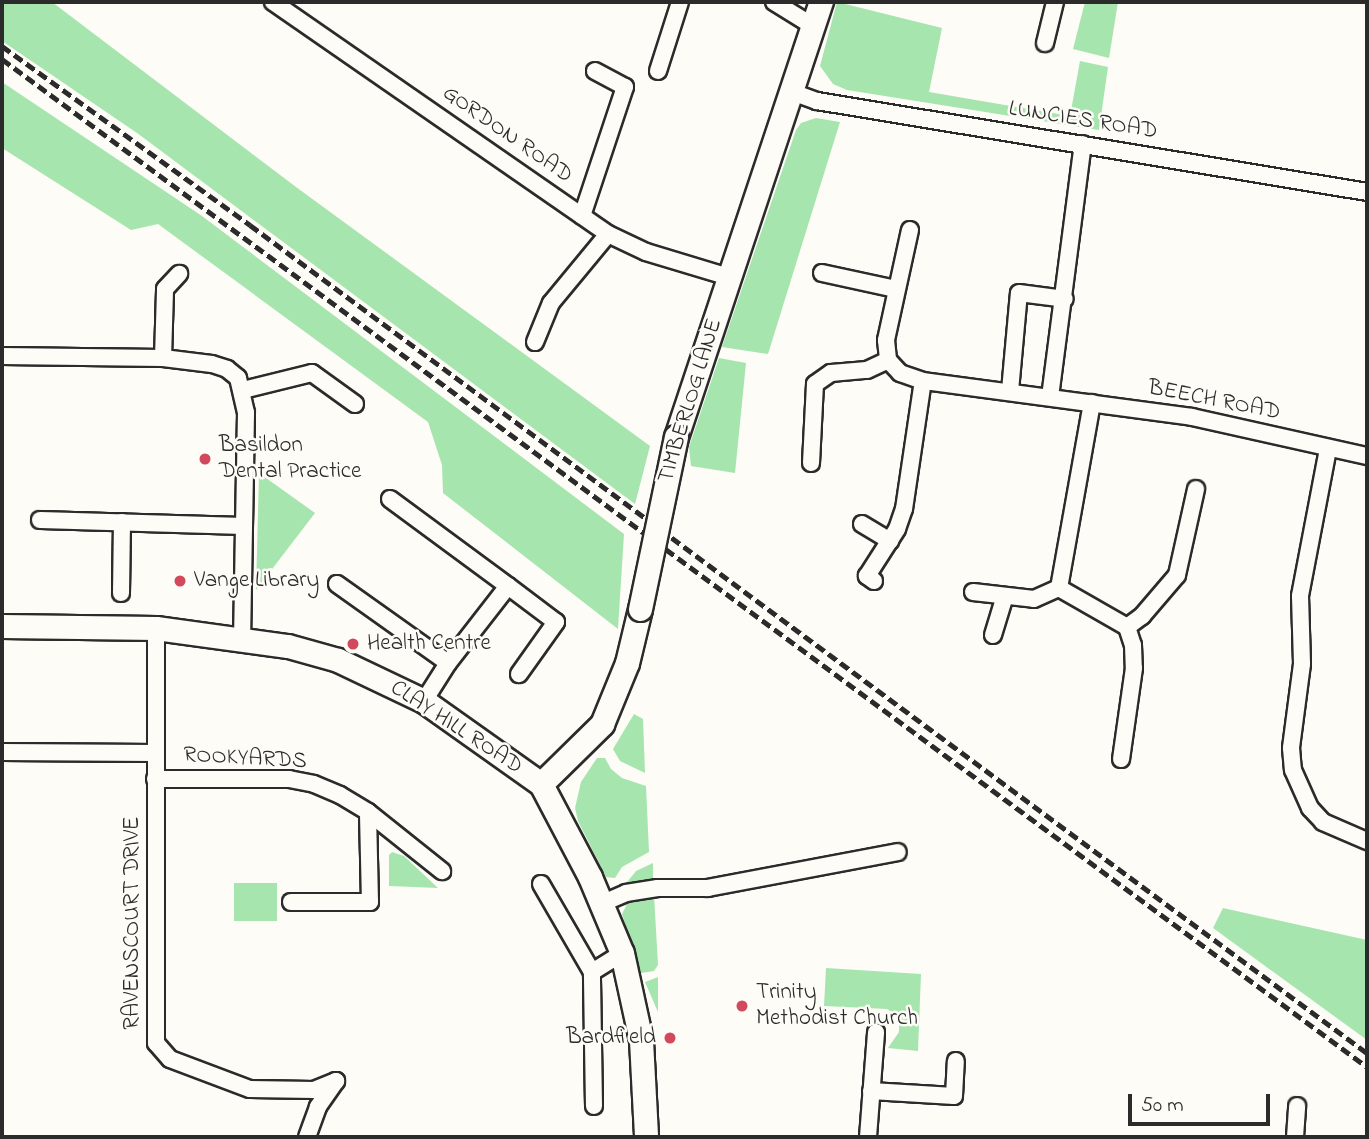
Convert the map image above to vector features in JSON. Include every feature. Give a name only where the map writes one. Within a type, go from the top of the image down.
[{"type":"main road","name":"TIMBERLOG LANE","points":[[541,784],[602,724],[627,663],[676,436],[821,2]]},
{"type":"main road","name":"CLAY HILL ROAD","points":[[2,626],[156,628],[288,646],[338,660],[424,701],[541,784],[603,904],[622,953],[641,1040],[646,1137]]},
{"type":"street","name":"GORDON ROAD","points":[[273,2],[608,234],[646,252],[729,277]]},
{"type":"street","points":[[659,71],[680,2]]},
{"type":"street","points":[[774,2],[813,26]]},
{"type":"street","points":[[1045,43],[1055,2]]},
{"type":"street","points":[[582,216],[625,87],[595,71]]},
{"type":"street","name":"LUNCIES ROAD","points":[[792,92],[817,102],[1367,192]]},
{"type":"street","points":[[1050,397],[1065,299],[1083,144]]},
{"type":"street","points":[[874,581],[867,576],[890,541],[904,509],[923,382],[900,373],[888,360],[887,332],[909,230]]},
{"type":"street","points":[[535,342],[551,303],[608,234]]},
{"type":"street","points":[[822,273],[897,289]]},
{"type":"street","points":[[163,358],[165,289],[179,274]]},
{"type":"street","points":[[1010,391],[1019,293],[1065,299]]},
{"type":"street","points":[[2,356],[163,358],[227,369],[238,378],[243,390],[242,639]]},
{"type":"street","points":[[811,463],[815,384],[831,373],[867,370],[888,360]]},
{"type":"street","points":[[243,390],[312,373],[355,404]]},
{"type":"street","name":"BEECH ROAD","points":[[923,382],[1010,391],[1192,417],[1367,456]]},
{"type":"street","points":[[1059,588],[1093,403]]},
{"type":"street","points":[[1328,449],[1300,597],[1302,664],[1291,748],[1293,770],[1310,808],[1323,822],[1367,841]]},
{"type":"street","points":[[1127,627],[1142,616],[1177,575],[1196,489]]},
{"type":"street","points":[[390,499],[556,622],[519,674]]},
{"type":"street","points":[[40,520],[244,526]]},
{"type":"street","points":[[121,593],[122,522]]},
{"type":"street","points":[[862,524],[890,541]]},
{"type":"street","points":[[337,584],[448,663]]},
{"type":"street","points":[[424,701],[448,663],[508,586]]},
{"type":"street","points":[[973,592],[1004,598],[1034,599],[1059,588]]},
{"type":"street","points":[[1059,588],[1127,627],[1133,645],[1134,668],[1121,759]]},
{"type":"street","points":[[993,635],[1004,598]]},
{"type":"street","name":"RAVENSCOURT DRIVE","points":[[156,628],[156,1043],[170,1059],[250,1089],[314,1090],[336,1081],[318,1107],[307,1137]]},
{"type":"street","points":[[2,752],[154,753]]},
{"type":"street","name":"ROOKYARDS","points":[[155,779],[289,779],[314,784],[340,795],[368,812],[442,871]]},
{"type":"street","points":[[291,902],[370,902],[368,812]]},
{"type":"street","points":[[603,904],[626,893],[658,888],[708,888],[898,852]]},
{"type":"street","points":[[541,884],[592,972],[594,1106]]},
{"type":"street","points":[[592,972],[622,953]]},
{"type":"street","points":[[868,1137],[876,1032]]},
{"type":"street","points":[[871,1091],[954,1096],[956,1061]]},
{"type":"street","points":[[1295,1137],[1297,1106]]},
{"type":"green space","points":[[2,2],[52,2],[296,187],[650,446],[635,504],[137,133],[2,41]]},
{"type":"green space","points":[[837,2],[942,28],[929,92],[1070,116],[1080,61],[1108,67],[1099,130],[847,90],[833,84],[820,66]]},
{"type":"green space","points":[[1085,2],[1118,2],[1109,58],[1073,49]]},
{"type":"green space","points":[[2,82],[202,216],[624,534],[618,629],[443,493],[442,465],[428,422],[158,224],[131,230],[2,148]]},
{"type":"green space","points":[[816,118],[840,122],[768,354],[722,347],[796,130],[801,123]]},
{"type":"green space","points":[[719,358],[746,363],[735,473],[691,466],[689,447]]},
{"type":"green space","points":[[259,473],[315,513],[256,590]]},
{"type":"green space","points":[[634,714],[643,719],[645,773],[620,761],[613,749]]},
{"type":"green space","points":[[597,758],[605,758],[611,769],[622,778],[646,786],[649,852],[622,867],[615,878],[606,877],[578,821],[575,808],[581,782]]},
{"type":"green space","points":[[392,852],[404,856],[438,888],[389,886],[389,855]]},
{"type":"green space","points":[[653,863],[653,884],[624,886],[636,871]]},
{"type":"green space","points":[[234,883],[277,883],[277,921],[234,921]]},
{"type":"green space","points":[[654,895],[658,965],[654,971],[641,973],[622,914],[630,898]]},
{"type":"green space","points":[[1223,908],[1367,940],[1367,1040],[1213,928]]},
{"type":"green space","points":[[826,968],[921,974],[918,1051],[888,1048],[899,1032],[899,1021],[895,1014],[887,1009],[824,1006]]},
{"type":"green space","points":[[658,977],[658,1012],[645,982]]},
{"type":"railway","points":[[2,46],[250,225],[1367,1053]]},
{"type":"railway","points":[[2,59],[1367,1067]]},
{"type":"place","name":"Basildon Dental Practice","points":[[205,459]]},
{"type":"place","name":"Vange Library","points":[[180,581]]},
{"type":"place","name":"Health Centre","points":[[353,644]]},
{"type":"place","name":"Trinity Methodist Church","points":[[742,1006]]},
{"type":"place","name":"Bardfield","points":[[670,1038]]}]
